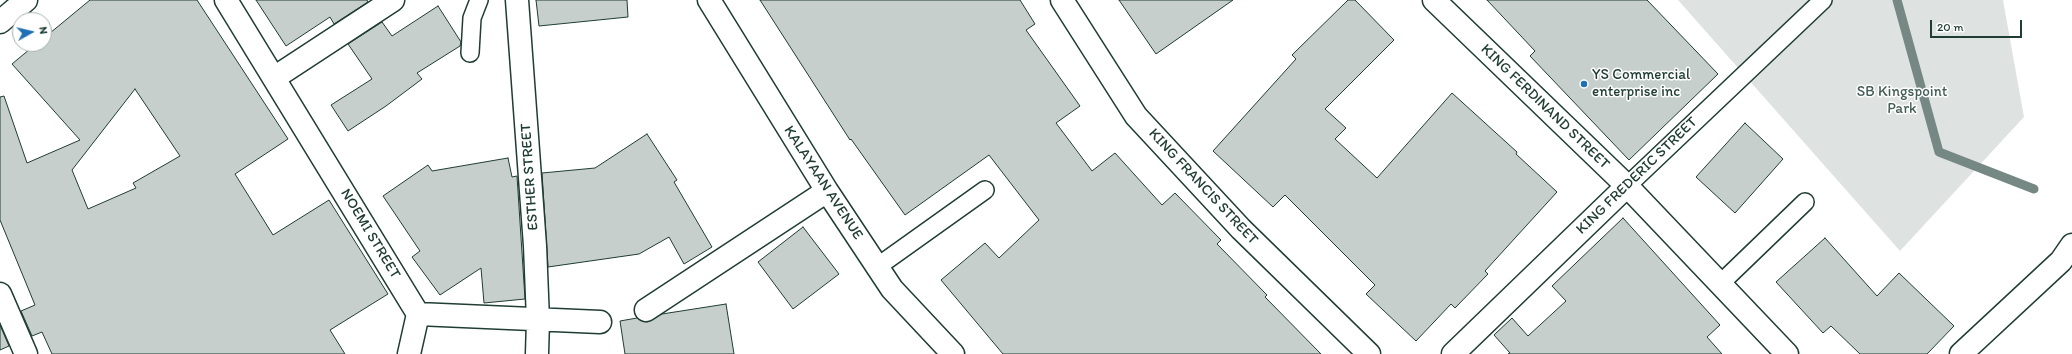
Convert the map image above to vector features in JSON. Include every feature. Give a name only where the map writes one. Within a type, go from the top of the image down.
[{"type":"street","points":[[0,22],[26,0]]},
{"type":"street","name":"NOEMI STREET","points":[[226,0],[418,314]]},
{"type":"street","points":[[274,78],[393,0]]},
{"type":"street","name":"ESTHER STREET","points":[[517,0],[535,246],[538,320],[537,354]]},
{"type":"street","name":"KALAYAAN AVENUE","points":[[709,0],[826,191],[892,289],[953,354]]},
{"type":"street","name":"KING FRANCIS STREET","points":[[1062,0],[1136,116],[1241,229],[1369,354]]},
{"type":"street","name":"KING FERDINAND STREET","points":[[1434,0],[1627,186],[1787,354]]},
{"type":"street","name":"KING FREDERIC STREET","points":[[1453,354],[1627,186]]},
{"type":"street","points":[[646,310],[826,191]]},
{"type":"street","points":[[1961,354],[2061,261],[2072,245]]},
{"type":"street","points":[[0,294],[26,354]]},
{"type":"street","points":[[409,354],[418,314],[600,322]]},
{"type":"lane","points":[[470,52],[472,18],[479,0]]},
{"type":"lane","name":"KING FREDERIC STREET","points":[[1627,186],[1823,0]]},
{"type":"lane","points":[[878,267],[985,190]]},
{"type":"lane","points":[[1721,283],[1805,202]]},
{"type":"green space","name":"SB Kingspoint Park","points":[[1678,0],[2003,0],[2024,117],[1900,251]]},
{"type":"building","points":[[90,0],[197,0],[288,139],[235,174],[273,235],[329,200],[388,294],[330,330],[345,354],[52,354],[42,332],[32,336],[21,311],[35,305],[0,220],[0,97],[4,96],[27,163],[80,140],[12,64],[26,52],[52,52],[52,31]],"holes":[[[135,89],[180,156],[133,183],[136,188],[88,209],[72,170]]]},
{"type":"building","points":[[256,0],[367,0],[368,2],[334,24],[330,17],[286,46]]},
{"type":"building","points":[[536,0],[627,0],[628,17],[539,26]]},
{"type":"building","points":[[760,0],[1020,0],[1035,24],[1026,30],[1080,106],[1056,123],[1092,171],[1115,153],[1162,205],[1175,193],[1221,240],[1217,244],[1267,295],[1265,297],[1321,354],[1003,354],[941,280],[985,243],[999,258],[1039,220],[989,155],[905,215],[851,139],[850,140]]},
{"type":"building","points":[[1119,0],[1233,0],[1156,54]]},
{"type":"building","points":[[1348,0],[1355,0],[1394,40],[1325,109],[1346,128],[1335,139],[1377,178],[1452,93],[1517,152],[1516,154],[1557,192],[1485,271],[1488,274],[1455,308],[1451,304],[1416,341],[1366,294],[1375,285],[1285,195],[1273,207],[1213,151],[1296,59],[1292,55]]},
{"type":"building","points":[[1487,0],[1647,0],[1718,74],[1629,160],[1530,56],[1535,51]]},
{"type":"building","points":[[438,6],[461,42],[460,46],[417,73],[422,79],[386,106],[348,131],[331,105],[372,79],[348,44],[382,22],[392,36]]},
{"type":"building","points":[[1745,123],[1783,159],[1735,213],[1696,177]]},
{"type":"building","points":[[647,134],[677,180],[674,182],[712,247],[684,264],[669,237],[639,254],[548,267],[542,173],[595,168]]},
{"type":"building","points":[[508,158],[512,177],[517,176],[525,299],[484,303],[481,268],[440,295],[412,257],[420,251],[383,196],[428,165],[432,171]]},
{"type":"building","points":[[1623,218],[1720,325],[1707,337],[1722,354],[1508,354],[1510,353],[1494,335],[1512,318],[1528,336],[1566,301],[1552,286]]},
{"type":"building","points":[[803,227],[839,274],[793,309],[758,262]]},
{"type":"building","points":[[1825,238],[1877,296],[1899,273],[1954,326],[1927,354],[1860,354],[1831,326],[1823,333],[1776,282]]},
{"type":"building","points":[[726,304],[734,354],[625,354],[620,321],[637,318],[647,322],[662,314]]},
{"type":"building","points":[[0,325],[9,346],[0,350]]},
{"type":"waterway","points":[[1897,0],[1939,152],[2034,189]]},
{"type":"place","name":"YS Commercial enterprise inc","points":[[1584,84]]}]
